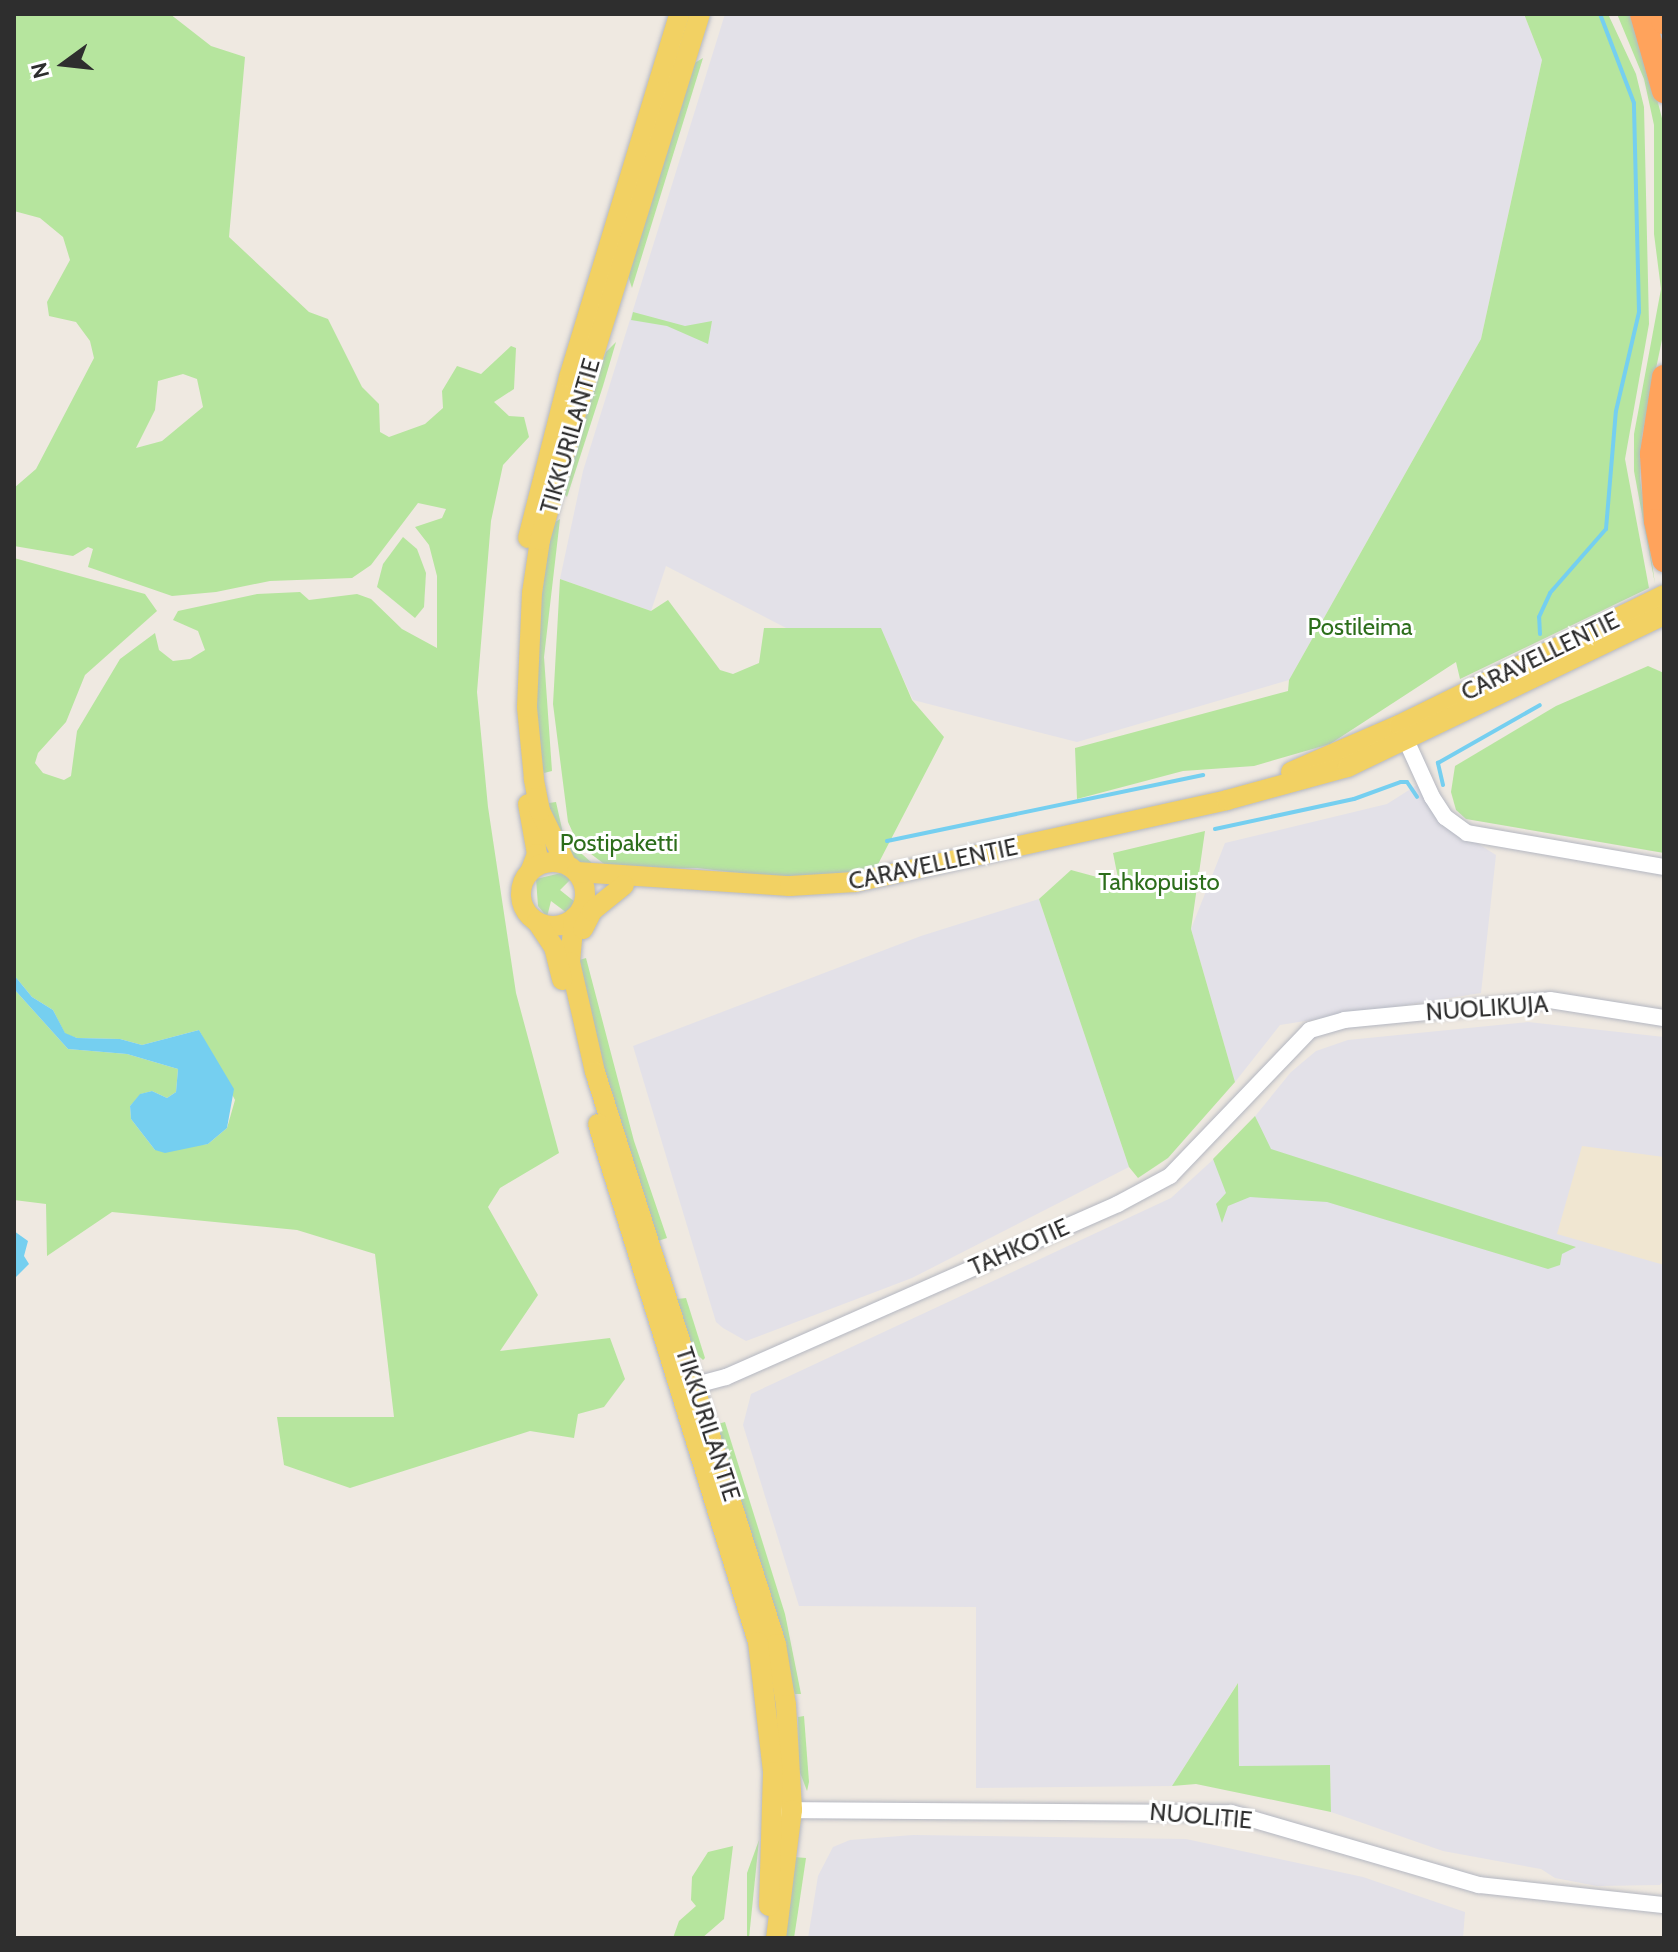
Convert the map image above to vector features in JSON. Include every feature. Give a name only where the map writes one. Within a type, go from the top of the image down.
[{"type":"highway","points":[[1642,14],[1664,91]]},
{"type":"highway","points":[[1661,14],[1664,22]]},
{"type":"highway","points":[[1664,377],[1652,454],[1656,521],[1664,560]]},
{"type":"main road","name":"TIKKURILANTIE","points":[[531,870],[537,854],[515,707],[519,587],[569,377],[679,14]]},
{"type":"main road","name":"TIKKURILANTIE","points":[[572,868],[540,811],[534,779],[527,707],[532,593],[540,540],[580,399],[700,14]]},
{"type":"main road","name":"CARAVELLENTIE","points":[[1403,733],[1664,595]]},
{"type":"main road","name":"CARAVELLENTIE","points":[[572,868],[790,886],[855,882],[1294,783],[1664,615]]},
{"type":"main road","points":[[547,863],[572,868],[579,911],[556,926],[537,922],[522,900],[531,870],[547,863]]},
{"type":"main road","name":"CARAVELLENTIE","points":[[579,911],[597,894],[670,876]]},
{"type":"main road","points":[[570,962],[592,911],[624,885]]},
{"type":"main road","name":"TIKKURILANTIE","points":[[579,911],[570,962],[595,1072],[687,1388]]},
{"type":"main road","name":"TIKKURILANTIE","points":[[537,922],[554,947],[613,1181],[776,1644],[786,1705],[776,1938]]},
{"type":"main road","name":"TIKKURILANTIE","points":[[766,1938],[783,1810]]},
{"type":"street","points":[[1403,733],[1432,797],[1445,817],[1467,833],[1664,867]]},
{"type":"street","name":"NUOLIKUJA","points":[[1310,1030],[1344,1020],[1550,1000],[1664,1018]]},
{"type":"street","name":"TAHKOTIE","points":[[687,1388],[1104,1210],[1170,1176],[1310,1030]]},
{"type":"street","name":"NUOLITIE","points":[[783,1810],[1231,1813],[1479,1885],[1664,1905]]},
{"type":"shaded area","points":[[725,14],[1524,14],[1542,60],[1481,339],[1289,680],[1077,742],[913,700],[880,628],[790,630],[666,566],[651,611],[560,579],[583,471]]},
{"type":"shaded area","points":[[1417,785],[1440,820],[1496,855],[1481,993],[1280,1025],[1235,1082],[1191,929],[1225,843],[1387,804]]},
{"type":"shaded area","points":[[1039,899],[1129,1167],[912,1278],[746,1341],[723,1328],[716,1322],[633,1046],[921,936]]},
{"type":"shaded area","points":[[1528,1022],[1664,1037],[1664,1880],[1660,1885],[1597,1886],[1555,1878],[1541,1869],[1443,1851],[1331,1812],[1330,1766],[1239,1767],[1237,1684],[1172,1786],[976,1788],[976,1607],[799,1606],[743,1425],[751,1394],[1171,1198],[1239,1136],[1291,1072],[1316,1051],[1348,1040]]},
{"type":"shaded area","points":[[1582,1146],[1664,1157],[1664,1265],[1557,1234]]},
{"type":"shaded area","points":[[913,1835],[1186,1839],[1363,1877],[1465,1912],[1463,1938],[808,1938],[818,1876],[833,1847],[850,1840]]},
{"type":"green space","points":[[14,14],[170,14],[211,46],[245,57],[229,237],[309,312],[328,319],[362,387],[379,404],[380,432],[389,437],[425,424],[443,408],[442,391],[457,366],[481,374],[511,346],[516,348],[514,389],[494,402],[509,416],[524,417],[529,437],[503,465],[491,521],[477,692],[488,807],[516,993],[559,1153],[500,1188],[488,1207],[538,1295],[500,1351],[610,1338],[625,1379],[604,1407],[578,1414],[574,1438],[530,1431],[350,1488],[284,1465],[277,1417],[394,1417],[375,1254],[297,1230],[112,1212],[47,1256],[46,1204],[14,1200],[14,989],[68,1049],[127,1054],[178,1069],[176,1092],[167,1098],[152,1091],[141,1094],[130,1106],[131,1119],[155,1150],[208,1144],[227,1128],[235,1100],[199,1030],[142,1045],[120,1039],[77,1038],[65,1034],[53,1010],[32,997],[14,975],[14,558],[145,594],[157,611],[85,675],[66,722],[38,753],[35,763],[43,773],[64,780],[71,776],[77,731],[120,659],[155,633],[159,650],[173,661],[190,659],[205,650],[198,631],[173,620],[178,611],[257,594],[300,592],[309,600],[357,594],[371,599],[402,629],[437,648],[437,576],[429,545],[415,527],[442,518],[446,509],[418,503],[371,565],[352,578],[270,581],[216,592],[172,596],[88,567],[93,549],[88,547],[73,556],[14,546],[14,488],[36,469],[94,358],[90,341],[76,322],[49,316],[47,302],[70,260],[63,237],[40,218],[14,211]],"holes":[[[183,374],[197,379],[203,407],[162,441],[136,448],[155,410],[158,381]]]},
{"type":"green space","name":"Postileima","points":[[1524,14],[1608,14],[1636,74],[1644,107],[1649,324],[1625,459],[1649,588],[1460,679],[1456,662],[1330,744],[1254,766],[1183,771],[1077,799],[1075,748],[1288,691],[1289,680],[1481,339],[1542,60]]},
{"type":"green space","points":[[1617,14],[1635,14],[1664,126],[1664,330],[1642,436],[1640,478],[1655,584],[1634,471],[1634,434],[1661,289],[1654,234],[1654,125],[1644,79]]},
{"type":"green space","points":[[703,58],[632,288],[628,276],[691,65]]},
{"type":"green space","points":[[633,312],[685,326],[712,321],[708,344],[667,326],[631,320]]},
{"type":"green space","points":[[616,342],[567,497],[563,492],[590,400],[606,352]]},
{"type":"green space","points":[[560,519],[544,657],[552,771],[544,773],[535,747],[532,660],[552,524]]},
{"type":"green space","points":[[403,537],[417,549],[426,573],[424,607],[415,618],[377,587],[383,564]]},
{"type":"green space","name":"Postipaketti","points":[[560,579],[651,611],[668,600],[720,670],[733,674],[759,663],[764,628],[881,628],[912,700],[944,737],[875,870],[780,878],[697,868],[612,870],[578,844],[568,822],[553,704]]},
{"type":"green space","points":[[1648,666],[1664,673],[1664,853],[1466,819],[1456,810],[1451,792],[1455,766],[1556,706]]},
{"type":"green space","points":[[556,802],[564,838],[592,863],[578,864],[566,853],[551,821],[549,803]]},
{"type":"green space","name":"Tahkopuisto","points":[[1205,831],[1191,929],[1235,1082],[1168,1158],[1138,1178],[1129,1167],[1039,899],[1071,870],[1119,883],[1113,853]]},
{"type":"green space","points":[[561,873],[571,879],[560,890],[575,902],[567,913],[551,901],[547,917],[538,906],[536,879]]},
{"type":"green space","points":[[586,958],[634,1141],[667,1238],[655,1242],[592,1044],[576,961]]},
{"type":"green space","points":[[1255,1116],[1271,1149],[1576,1247],[1562,1254],[1560,1265],[1548,1269],[1327,1202],[1250,1197],[1228,1206],[1222,1223],[1216,1204],[1226,1193],[1213,1159]]},
{"type":"green space","points":[[686,1298],[705,1358],[703,1360],[690,1348],[677,1299]]},
{"type":"green space","points":[[725,1422],[785,1614],[801,1694],[795,1694],[714,1425]]},
{"type":"green space","points":[[1238,1683],[1239,1766],[1330,1765],[1331,1812],[1196,1784],[1172,1786]]},
{"type":"green space","points":[[804,1716],[807,1791],[799,1770],[798,1717]]},
{"type":"green space","points":[[759,1840],[749,1938],[747,1938],[747,1873]]},
{"type":"green space","points":[[733,1846],[724,1919],[702,1938],[673,1938],[679,1921],[696,1906],[691,1900],[692,1877],[708,1852]]},
{"type":"green space","points":[[794,1857],[806,1858],[794,1938],[781,1938]]},
{"type":"water","points":[[14,975],[32,997],[53,1010],[65,1033],[77,1038],[120,1039],[142,1045],[199,1030],[234,1089],[227,1128],[208,1144],[165,1153],[155,1150],[131,1119],[130,1106],[140,1094],[152,1091],[167,1098],[176,1092],[178,1069],[127,1054],[68,1049],[14,989]]},
{"type":"water","points":[[14,1231],[28,1241],[24,1256],[29,1264],[15,1278]]},
{"type":"waterway","points":[[1540,634],[1539,617],[1550,593],[1606,529],[1616,411],[1639,312],[1634,103],[1600,14]]},
{"type":"waterway","points":[[1443,785],[1438,763],[1540,705]]},
{"type":"waterway","points":[[887,841],[1203,775]]},
{"type":"waterway","points":[[1215,829],[1354,799],[1401,782],[1407,782],[1417,797]]}]
